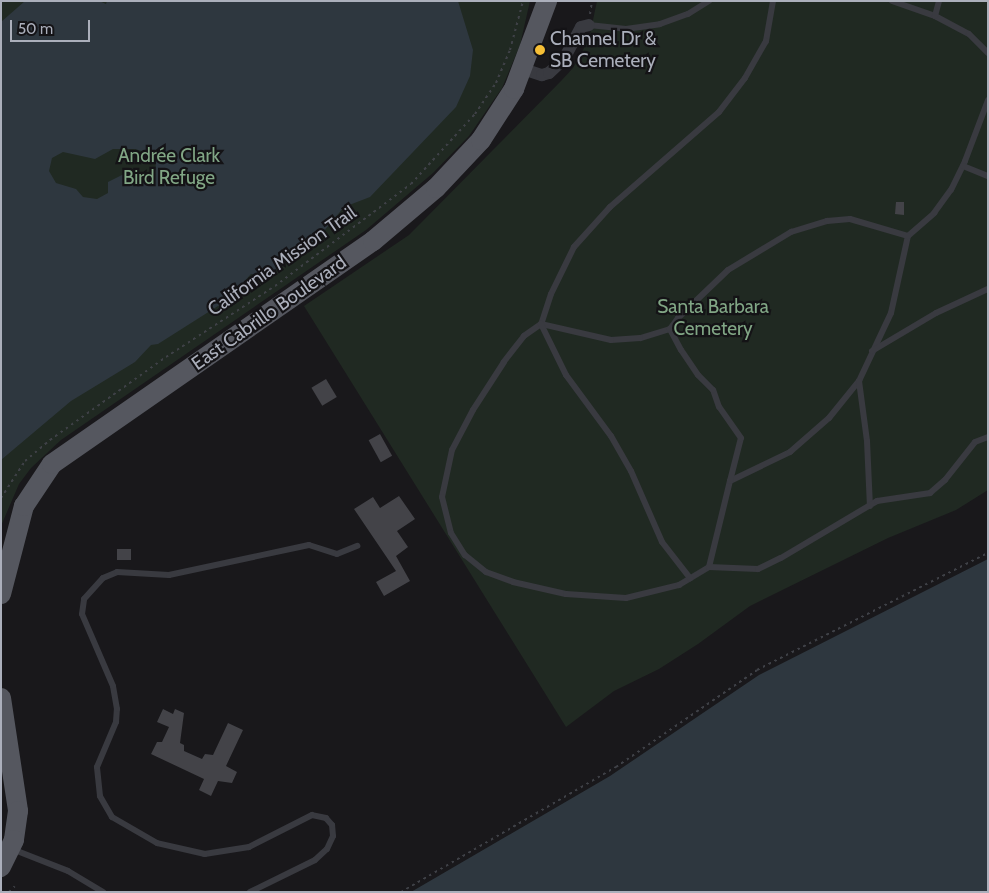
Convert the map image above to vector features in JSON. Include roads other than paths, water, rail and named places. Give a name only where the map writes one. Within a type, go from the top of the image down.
[{"type":"main road","name":"East Cabrillo Boulevard","points":[[538,1],[538,22]]},
{"type":"main road","name":"East Cabrillo Boulevard","points":[[1,594],[24,506],[52,464],[408,214],[481,140],[514,89],[547,1]]},
{"type":"main road","points":[[1,698],[17,798],[17,824],[11,849],[1,867]]},
{"type":"street","points":[[523,69],[542,75],[549,73],[564,59],[581,27],[589,22]]},
{"type":"lane","points":[[589,22],[626,29],[660,24],[688,14],[709,1]]},
{"type":"lane","points":[[773,1],[766,41],[746,78],[718,112],[610,208],[574,247],[551,294],[541,324],[524,336],[504,362],[473,410],[452,450],[442,496],[451,533],[466,555],[486,572],[513,582],[566,594],[626,598],[679,585],[709,566],[758,568],[781,558],[877,501],[930,492],[945,480],[975,442],[988,437]]},
{"type":"lane","points":[[892,1],[935,16],[969,34],[988,53]]},
{"type":"lane","points":[[935,16],[939,1]]},
{"type":"lane","points":[[730,481],[790,452],[829,418],[859,381],[891,313],[908,236],[934,213],[963,166],[988,100]]},
{"type":"lane","points":[[963,166],[988,176]]},
{"type":"lane","points":[[541,324],[611,340],[640,338],[670,329],[702,292],[728,270],[791,232],[827,221],[850,220],[908,236]]},
{"type":"lane","points":[[872,351],[936,313],[988,289]]},
{"type":"lane","points":[[541,324],[566,375],[611,436],[631,471],[662,542],[690,578]]},
{"type":"lane","points":[[670,329],[698,375],[713,390],[719,407],[741,438],[709,566]]},
{"type":"lane","points":[[859,381],[867,440],[870,506]]},
{"type":"lane","points":[[250,892],[314,860],[328,849],[333,836],[332,825],[326,818],[312,815],[249,847],[205,854],[157,843],[112,817],[100,796],[97,767],[116,722],[117,709],[113,686],[82,614],[84,599],[103,578],[117,572],[169,575],[309,545],[337,554],[357,546]]},
{"type":"lane","points":[[11,849],[68,871],[103,892]]},
{"type":"place","name":"Channel Dr & SB Cemetery","points":[[540,50]]},
{"type":"park label","name":"Andrée Clark Bird Refuge","points":[[169,167]]},
{"type":"park label","name":"Santa Barbara Cemetery","points":[[713,318]]}]
